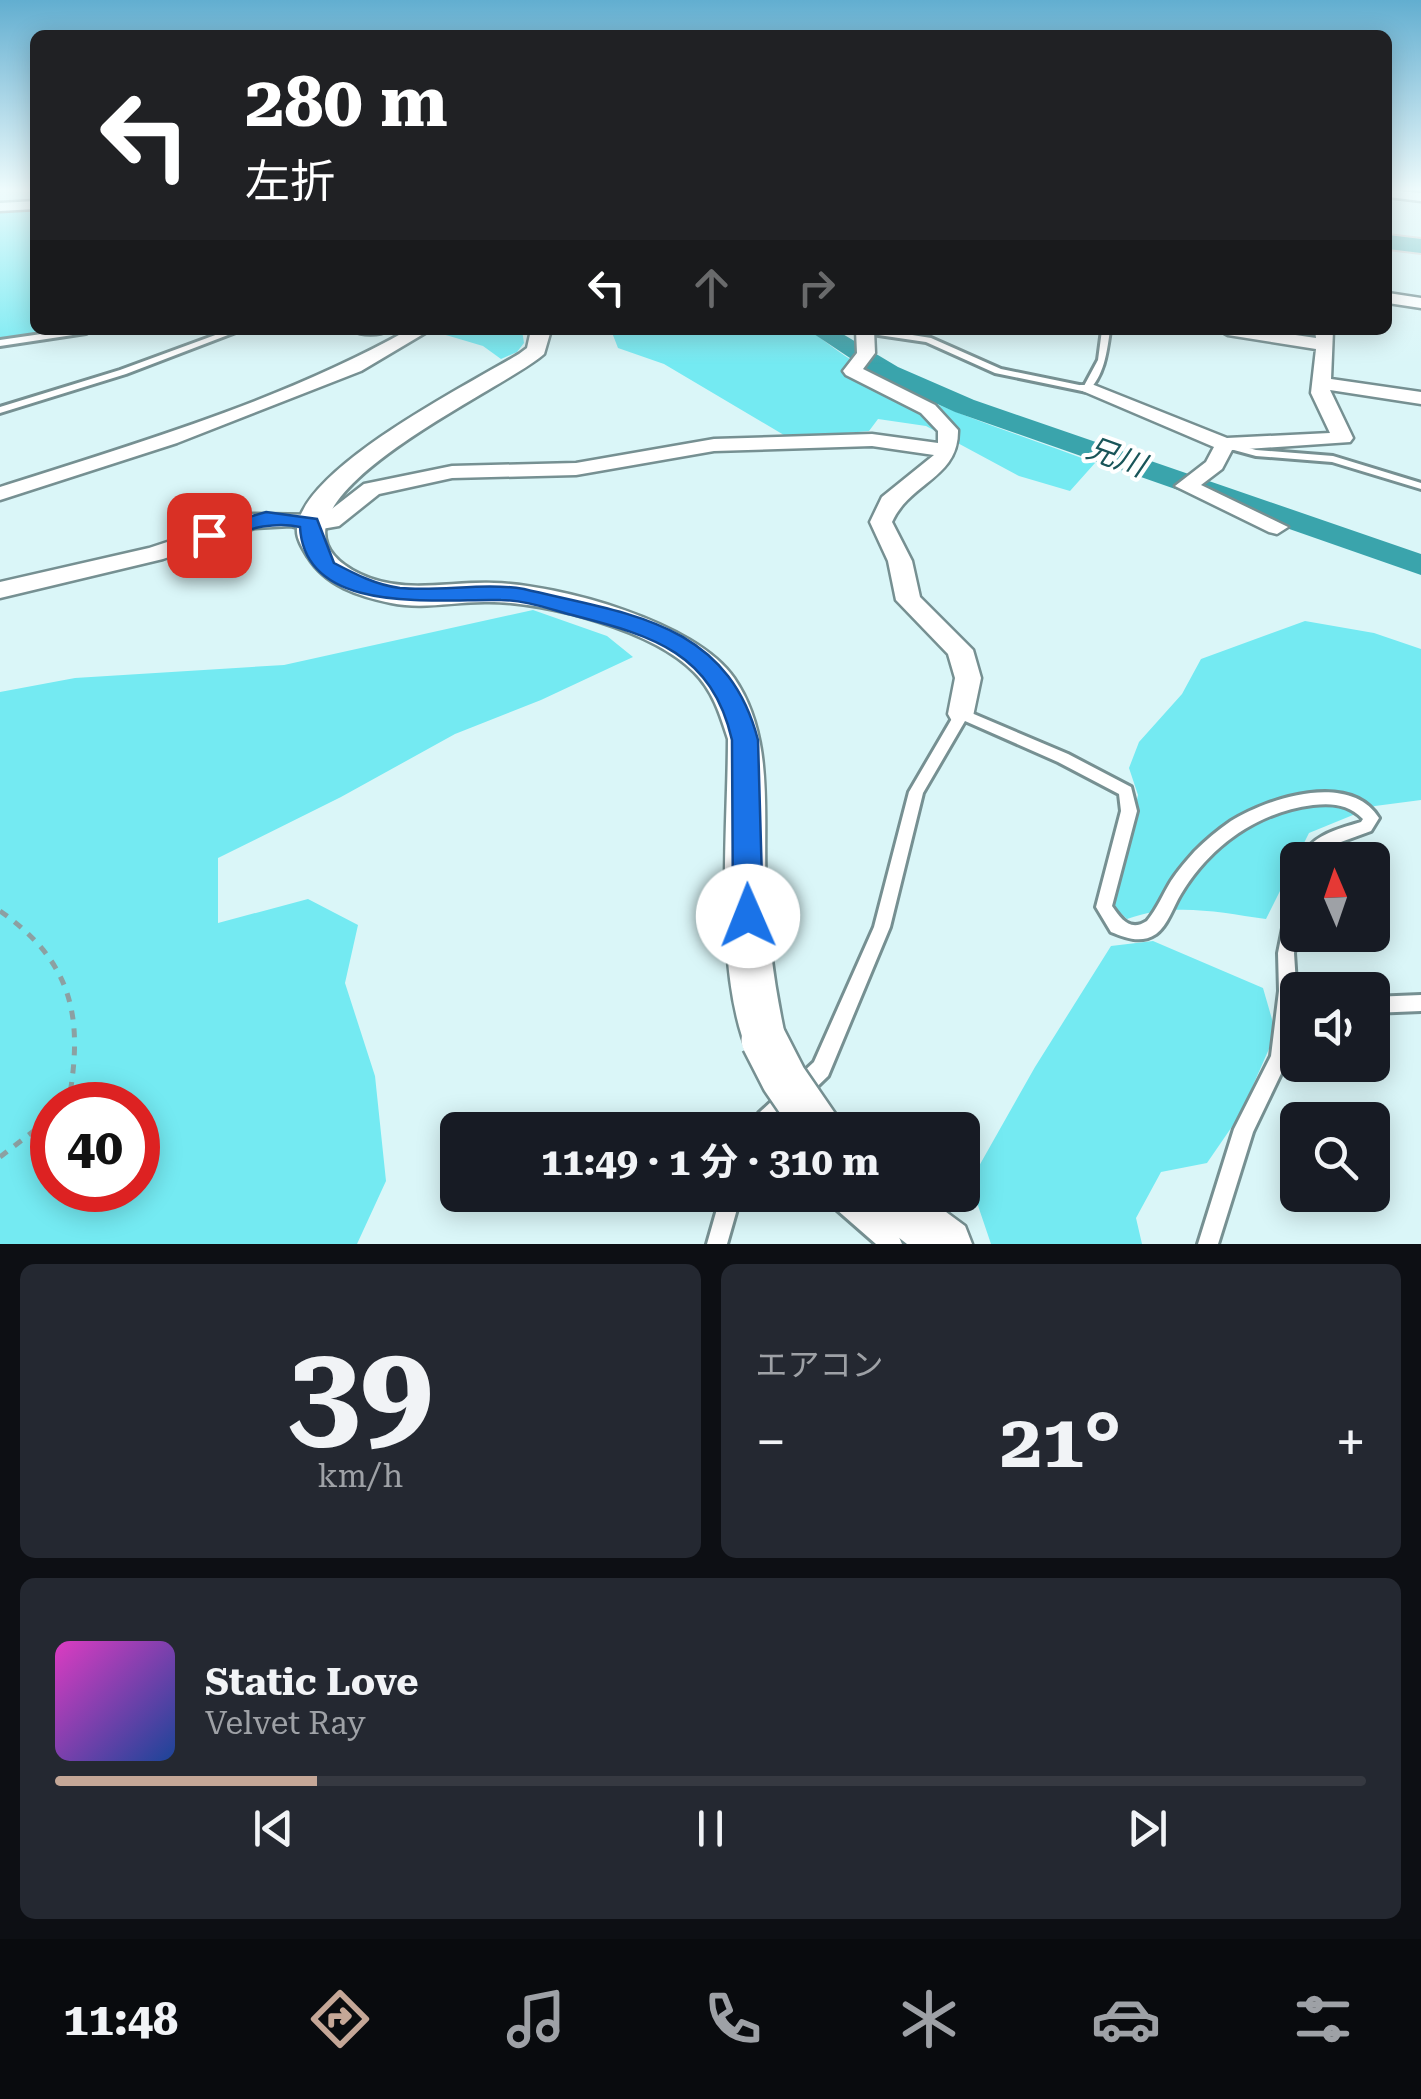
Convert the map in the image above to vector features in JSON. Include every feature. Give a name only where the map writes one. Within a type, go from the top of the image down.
[{"type":"street","points":[[1392,299],[1421,303]]},
{"type":"street","points":[[0,494],[170,439],[355,368],[412,335]]},
{"type":"street","points":[[541,335],[541,342],[527,359],[397,435],[362,462],[331,494],[310,524],[311,536],[326,567],[356,583],[400,595],[504,592],[589,611],[646,627],[678,641],[718,676],[734,705],[745,740],[752,991],[764,1040],[807,1112]]},
{"type":"street","points":[[865,335],[866,354],[852,371],[936,414],[948,430],[948,450],[890,502],[881,522],[900,560],[908,600],[960,650],[968,678],[962,714]]},
{"type":"street","points":[[1087,389],[1225,444],[1342,438],[1320,393],[1324,337],[1297,335]]},
{"type":"street","points":[[1320,383],[1421,398]]},
{"type":"street","points":[[0,590],[155,554],[252,521],[292,519],[310,524],[331,520],[372,489],[452,472],[576,470],[714,445],[872,440],[948,450]]},
{"type":"street","points":[[1225,444],[1215,465],[1194,478],[1277,528]]},
{"type":"street","points":[[905,1212],[946,1244]]},
{"type":"lane","points":[[0,343],[53,335]]},
{"type":"lane","points":[[0,410],[123,372],[223,335]]},
{"type":"lane","points":[[896,335],[928,340],[998,371],[1087,389],[1102,360],[1105,335]]},
{"type":"lane","points":[[1225,444],[1256,453],[1334,459],[1421,486]]},
{"type":"lane","points":[[782,1112],[821,1070],[882,926],[916,792],[962,714],[1063,758],[1126,791],[1129,811],[1104,907],[1117,927],[1142,932],[1152,927],[1188,871],[1210,848],[1237,824],[1268,808],[1293,800],[1337,797],[1366,811],[1371,818],[1366,827],[1323,842]]},
{"type":"lane","points":[[1390,1004],[1421,1003]]},
{"type":"lane","points":[[1208,1244],[1244,1129],[1280,1057]]},
{"type":"lane","points":[[717,1244],[727,1212]]},
{"type":"lane","points":[[855,1212],[892,1244]]},
{"type":"path","points":[[0,911],[28,930],[60,968],[75,1032],[70,1082]]},
{"type":"path","points":[[0,1157],[30,1134]]},
{"type":"shaded area","points":[[0,248],[30,248],[30,335],[47,335],[0,342]]},
{"type":"shaded area","points":[[446,335],[523,335],[524,343],[517,352],[501,359],[483,346]]},
{"type":"shaded area","points":[[613,335],[817,335],[842,354],[910,392],[1095,463],[1070,491],[1019,476],[926,426],[878,419],[869,431],[789,438],[664,364],[618,348]]},
{"type":"shaded area","points":[[533,610],[607,636],[633,657],[455,734],[218,858],[218,923],[308,899],[358,925],[345,983],[375,1076],[386,1181],[357,1244],[0,1244],[0,692],[75,678],[284,665]]},
{"type":"shaded area","points":[[1305,621],[1374,633],[1421,649],[1421,800],[1375,806],[1309,833],[1304,842],[1280,842],[1280,891],[1266,919],[1179,910],[1127,919],[1114,907],[1138,795],[1129,768],[1139,742],[1182,694],[1201,659]]},
{"type":"shaded area","points":[[1153,941],[1263,988],[1276,1033],[1240,1115],[1207,1163],[1161,1172],[1136,1218],[1142,1244],[991,1244],[980,1212],[980,1164],[1111,946]]},
{"type":"waterway","name":"兄川","points":[[827,335],[889,373],[964,406],[1421,565]]},
{"type":"route","points":[[209,535],[266,518],[292,519],[310,524],[311,536],[326,567],[356,583],[400,595],[504,592],[604,615],[678,641],[718,676],[739,716],[745,740],[748,916]]}]
